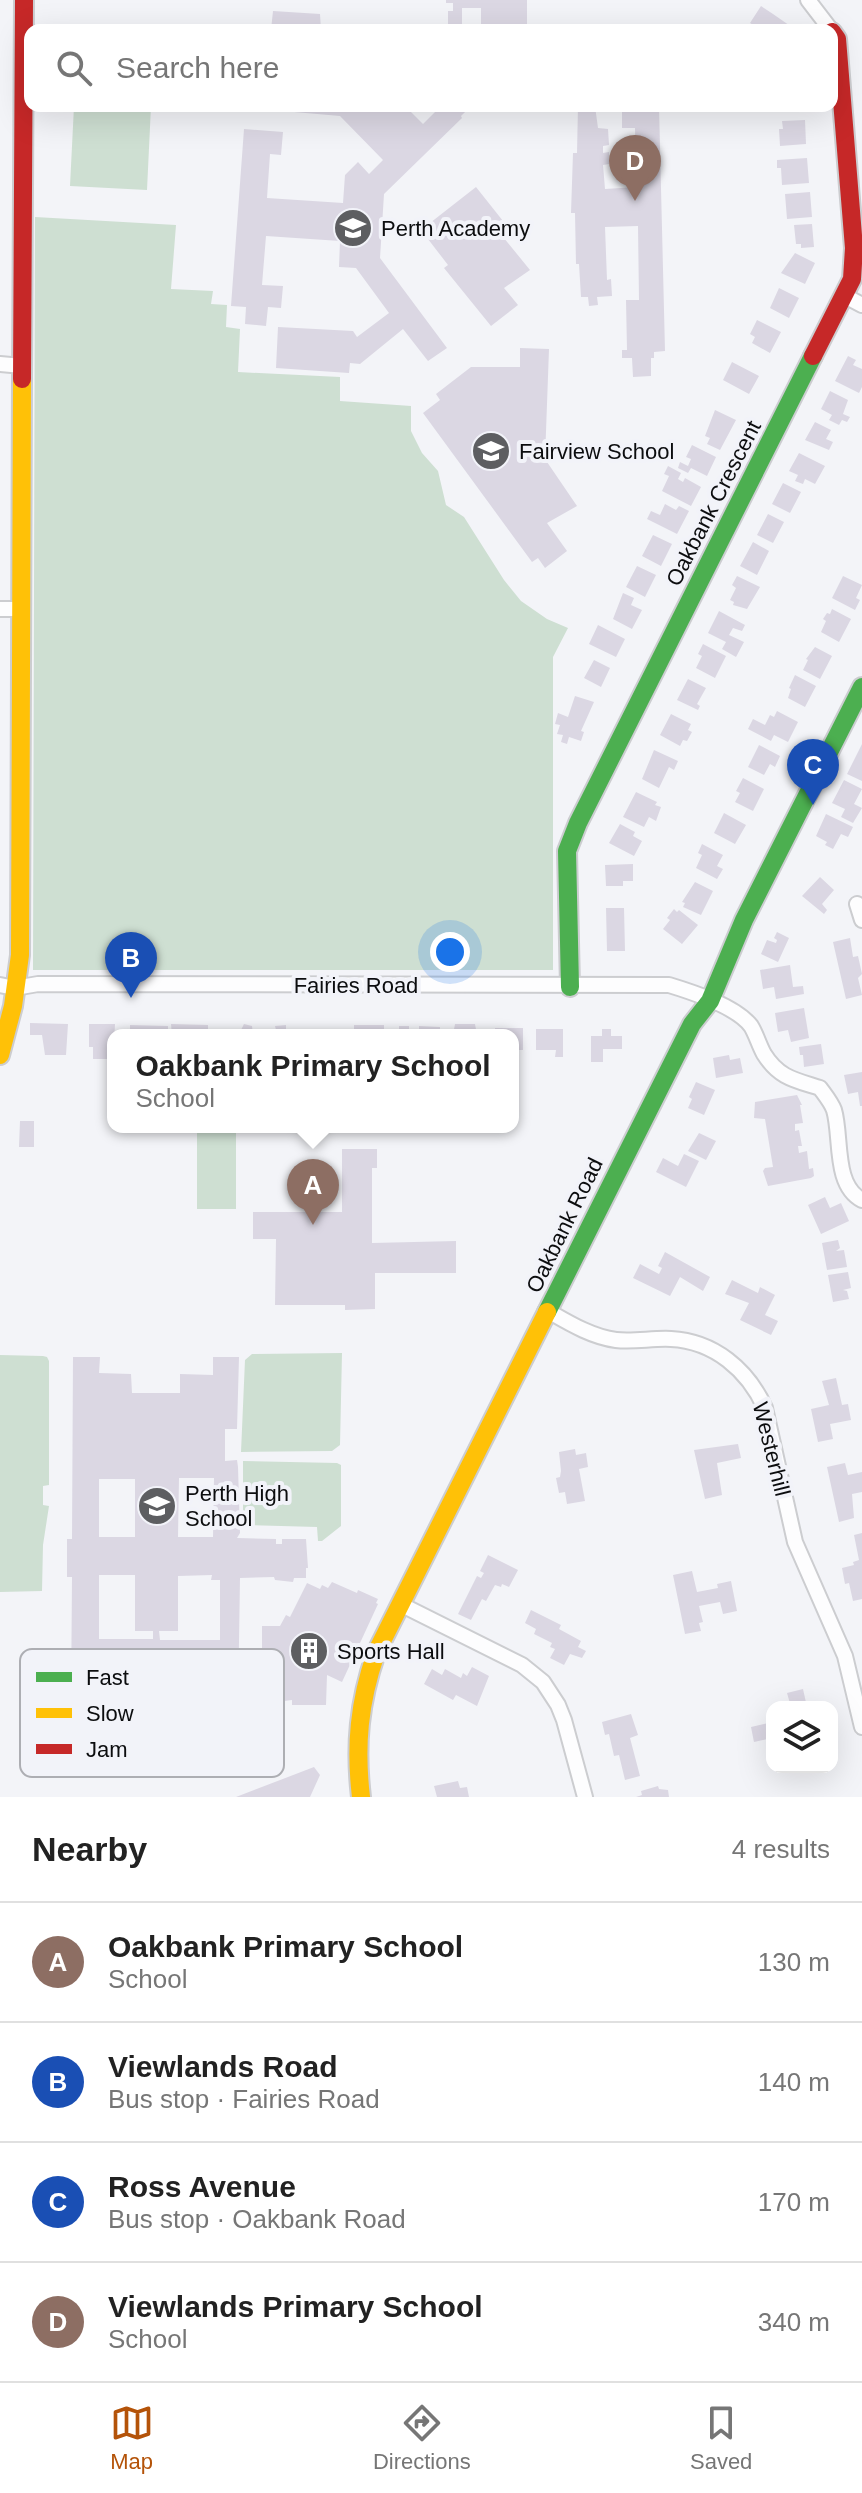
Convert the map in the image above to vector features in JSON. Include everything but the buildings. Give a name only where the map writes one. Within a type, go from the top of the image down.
[{"type":"street","points":[[0,1055],[13,1006],[8,986],[20,955],[24,0]]},
{"type":"street","name":"Oakbank Crescent","points":[[808,0],[826,24]]},
{"type":"street","name":"Oakbank Crescent","points":[[570,987],[567,851],[578,823],[852,279],[854,248],[838,51]]},
{"type":"street","points":[[845,296],[862,305]]},
{"type":"street","points":[[0,364],[22,366]]},
{"type":"street","points":[[0,609],[22,609]]},
{"type":"street","name":"Oakbank Road","points":[[361,1797],[355,1739],[362,1693],[376,1653],[692,1024],[710,1001],[744,920],[862,687]]},
{"type":"street","points":[[857,904],[862,920]]},
{"type":"street","name":"Fairies Road","points":[[8,986],[669,985],[734,1010],[750,1025],[765,1055],[783,1076],[820,1088],[834,1109],[845,1178],[855,1196],[862,1200]]},
{"type":"street","name":"Westerhill","points":[[548,1311],[591,1333],[617,1340],[690,1341],[705,1346],[744,1372],[765,1408],[795,1542],[845,1656],[862,1727]]},
{"type":"street","points":[[400,1604],[522,1665],[543,1682],[561,1712],[585,1797]]},
{"type":"green space","points":[[74,112],[151,112],[147,190],[70,186]]},
{"type":"green space","points":[[35,217],[176,225],[171,289],[213,291],[211,304],[227,305],[226,327],[240,329],[238,372],[340,377],[340,401],[411,406],[411,431],[422,453],[438,471],[446,505],[464,517],[521,601],[547,619],[568,628],[553,657],[553,970],[33,970]]},
{"type":"green space","points":[[197,1133],[236,1133],[236,1209],[197,1209]]},
{"type":"green space","points":[[342,1353],[340,1445],[332,1451],[241,1452],[245,1360],[252,1354]]},
{"type":"green space","points":[[0,1355],[43,1356],[49,1361],[49,1485],[43,1486],[43,1505],[49,1506],[43,1545],[42,1591],[0,1592]]},
{"type":"green space","points":[[243,1461],[341,1465],[341,1526],[318,1541],[317,1527],[243,1525]]},
{"type":"traffic: fast","points":[[570,987],[567,851],[578,823],[813,356]]},
{"type":"traffic: fast","points":[[547,1312],[692,1024],[710,1001],[744,920],[862,687]]},
{"type":"traffic: slow","points":[[0,1055],[13,1006],[20,955],[22,379]]},
{"type":"traffic: slow","points":[[361,1797],[358,1760],[360,1724],[376,1653],[547,1312]]},
{"type":"traffic: jam","points":[[22,379],[24,0]]},
{"type":"traffic: jam","points":[[813,356],[852,279],[854,248],[838,51]]},
{"type":"place","name":"Viewlands Primary School","points":[[635,201]]},
{"type":"place","name":"Perth Academy","points":[[353,228]]},
{"type":"place","name":"Fairview School","points":[[491,451]]},
{"type":"place","name":"Ross Avenue","points":[[813,805]]},
{"type":"place","name":"Viewlands Road","points":[[131,998]]},
{"type":"place","name":"Oakbank Primary School","points":[[313,1225]]},
{"type":"place","name":"Perth High School","points":[[157,1506]]},
{"type":"place","name":"Sports Hall","points":[[309,1651]]}]
